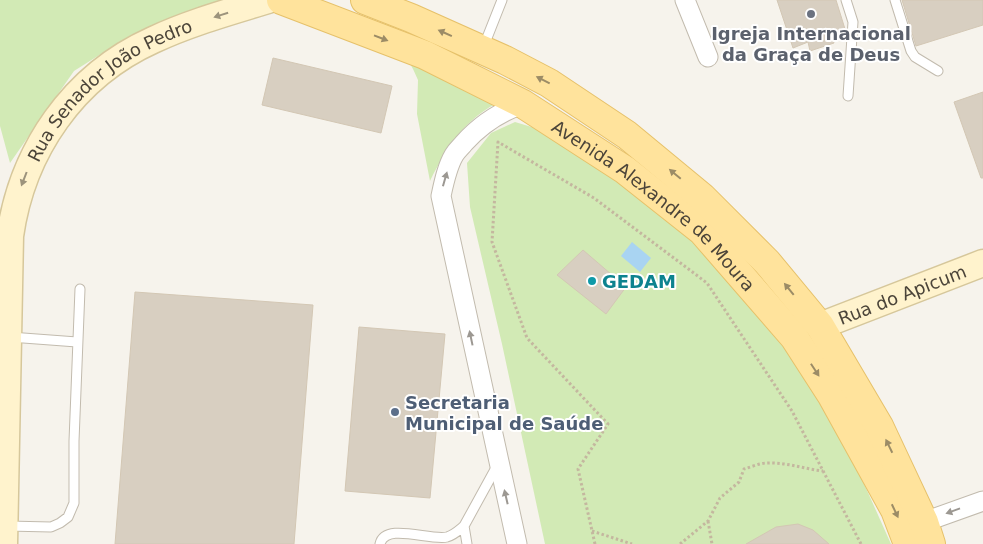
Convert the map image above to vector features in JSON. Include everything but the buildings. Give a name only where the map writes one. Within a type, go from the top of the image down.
[{"type":"main road","name":"Rua Senador João Pedro","points":[[5,535],[10,236],[13,211],[20,188],[34,156],[58,116],[86,84],[111,63],[152,40],[186,26],[268,0]]},
{"type":"main road","name":"Avenida Alexandre de Moura","points":[[281,0],[329,10],[523,104],[625,170],[702,232],[794,337],[832,396],[895,510],[908,544]]},
{"type":"main road","name":"Avenida Alexandre de Moura","points":[[365,0],[411,18],[482,50],[549,83],[627,135],[702,197],[767,262],[820,326],[879,426],[901,470],[928,533]]},
{"type":"main road","name":"Rua Senador João Pedro","points":[[0,194],[10,236]]},
{"type":"main road","points":[[702,232],[737,257],[798,328],[808,331],[820,326]]},
{"type":"main road","name":"Rua do Apicum","points":[[820,326],[983,263]]},
{"type":"main road","points":[[832,396],[836,392],[843,390],[854,393],[864,399]]},
{"type":"street","points":[[685,0],[708,56]]},
{"type":"street","points":[[517,544],[441,196],[445,178],[454,154],[487,121],[523,104]]},
{"type":"street","points":[[928,533],[983,501]]},
{"type":"lane","points":[[482,50],[502,0]]},
{"type":"lane","points":[[846,0],[853,22],[848,96]]},
{"type":"lane","points":[[895,0],[911,51],[915,57],[938,71]]},
{"type":"lane","points":[[5,535],[56,525],[68,517],[74,503],[74,441],[80,289]]},
{"type":"lane","points":[[8,337],[77,342]]},
{"type":"lane","points":[[380,544],[380,541],[386,535],[396,533],[440,538],[456,534],[464,526],[498,463]]},
{"type":"lane","points":[[464,526],[467,544]]},
{"type":"path","points":[[595,544],[578,469],[608,424],[527,338],[492,242],[498,142],[594,198],[707,283],[792,411],[861,544]]},
{"type":"path","points":[[680,544],[708,521],[720,498],[739,482],[744,469],[765,463],[787,463],[805,469],[823,471]]},
{"type":"path","points":[[708,521],[712,544]]},
{"type":"path","points":[[592,531],[632,544]]},
{"type":"green space","points":[[0,0],[224,0],[131,35],[74,71],[10,163],[0,126]]},
{"type":"green space","points":[[405,55],[502,100],[489,107],[459,134],[430,181],[417,114],[418,80]]},
{"type":"green space","points":[[515,122],[545,131],[603,163],[677,224],[728,275],[798,365],[861,477],[891,544],[545,544],[470,207],[467,163],[491,133]]},
{"type":"water","points":[[632,242],[651,258],[640,272],[621,256]]},
{"type":"place","name":"Igreja Internacional da Graça de Deus","points":[[811,14]]},
{"type":"place","name":"GEDAM","points":[[592,281]]},
{"type":"place","name":"Secretaria Municipal de Saúde","points":[[395,412]]}]
